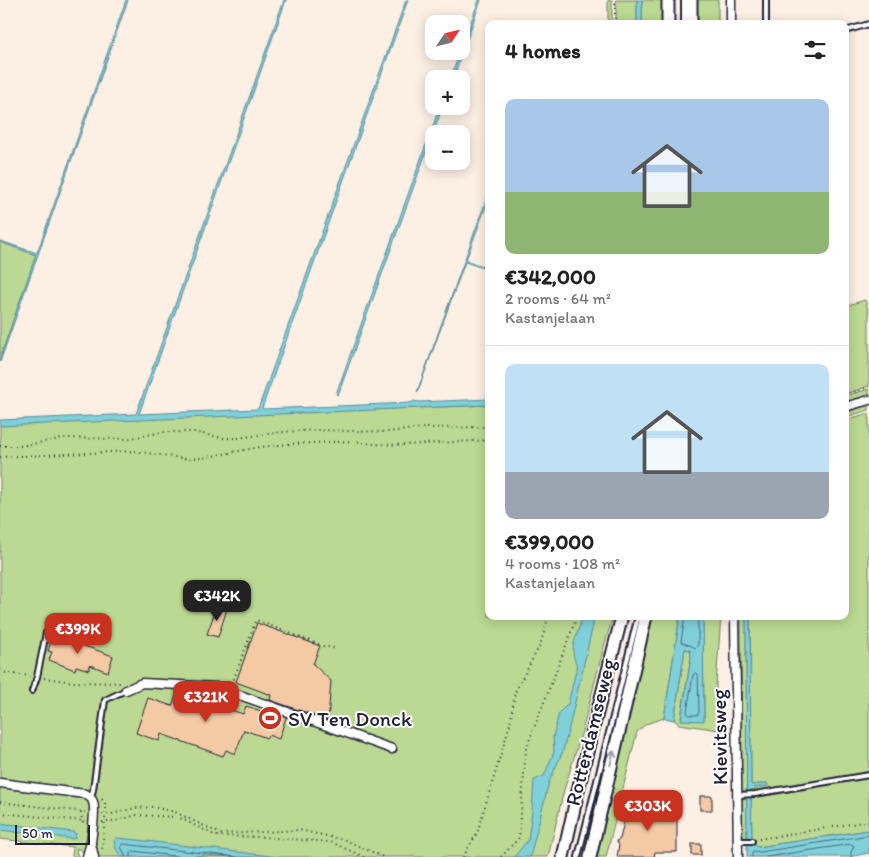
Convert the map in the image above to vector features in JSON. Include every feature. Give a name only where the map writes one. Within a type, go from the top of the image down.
[{"type":"main road","points":[[668,0],[668,20]]},
{"type":"main road","points":[[691,0],[691,20]]},
{"type":"main road","name":"Rotterdamseweg","points":[[563,857],[585,760],[621,620]]},
{"type":"main road","name":"Rotterdamseweg","points":[[590,857],[645,620]]},
{"type":"street","points":[[731,0],[731,20]]},
{"type":"street","points":[[849,406],[869,400]]},
{"type":"street","name":"Kievitsweg","points":[[735,620],[742,841],[738,857]]},
{"type":"street","points":[[124,686],[142,683],[218,686],[392,749]]},
{"type":"street","points":[[0,783],[85,794],[91,797],[94,813],[91,844],[87,857]]},
{"type":"street","points":[[91,844],[94,857]]},
{"type":"lane","points":[[684,0],[684,20]]},
{"type":"lane","points":[[766,0],[766,20]]},
{"type":"lane","points":[[849,30],[869,24]]},
{"type":"lane","name":"Rotterdamseweg","points":[[578,857],[637,620]]},
{"type":"lane","points":[[32,691],[37,678],[46,633]]},
{"type":"lane","points":[[91,797],[94,790],[105,700],[124,686]]},
{"type":"lane","points":[[741,795],[869,775]]},
{"type":"lane","points":[[742,841],[753,840]]},
{"type":"path","points":[[615,0],[615,20]]},
{"type":"path","points":[[849,394],[869,387]]},
{"type":"path","points":[[0,446],[20,446],[66,438],[127,439],[162,432],[194,432],[222,438],[238,438],[316,430],[387,432],[425,428],[485,427]]},
{"type":"path","points":[[0,457],[134,451],[187,459],[290,444],[354,441],[373,444],[405,445],[485,440]]},
{"type":"path","points":[[230,690],[256,620],[323,646],[337,649]]},
{"type":"path","points":[[463,857],[477,834],[510,724],[515,692],[540,645],[549,620]]},
{"type":"path","points":[[501,857],[519,838],[526,749],[575,620]]},
{"type":"path","points":[[0,672],[37,678],[124,686]]},
{"type":"path","points":[[0,802],[106,815],[135,808],[154,807],[176,812],[221,834],[299,830],[345,840],[383,857]]},
{"type":"path","points":[[0,813],[93,822],[112,822],[137,815],[178,817],[216,836],[331,842],[364,857]]},
{"type":"path","points":[[753,840],[869,821]]},
{"type":"green space","points":[[608,0],[612,0],[612,20],[608,20]]},
{"type":"green space","points":[[616,0],[637,0],[637,20],[616,20]]},
{"type":"green space","points":[[642,0],[662,0],[663,20],[642,20]]},
{"type":"green space","points":[[693,0],[718,0],[718,20],[693,20]]},
{"type":"green space","points":[[0,242],[36,255],[0,358]]},
{"type":"green space","points":[[865,300],[869,313],[869,386],[849,393],[849,305]]},
{"type":"green space","points":[[869,389],[869,396],[849,401],[849,395]]},
{"type":"green space","points":[[869,403],[869,410],[849,416],[849,412]]},
{"type":"green space","points":[[485,405],[485,620],[612,620],[583,728],[564,790],[548,857],[91,857],[77,848],[76,853],[78,857],[72,856],[73,847],[0,839],[0,424]]},
{"type":"green space","points":[[869,413],[869,830],[758,847],[752,843],[751,790],[768,785],[767,783],[751,786],[750,620],[849,620],[849,419]]},
{"type":"green space","points":[[651,620],[679,620],[664,718],[646,724],[637,732],[606,857],[597,857]]},
{"type":"green space","points":[[703,620],[721,620],[716,685],[719,730],[679,724],[674,720],[685,649],[690,650],[691,657],[681,717],[704,720]]},
{"type":"green space","points":[[741,620],[746,620],[747,792],[742,791]]},
{"type":"green space","points":[[747,797],[747,838],[743,837],[742,798]]},
{"type":"water","points":[[126,0],[128,0],[0,362],[36,255],[0,241],[37,253]]},
{"type":"water","points":[[284,0],[286,0],[139,414],[258,409],[406,0],[408,0],[262,408],[485,399],[485,405],[0,426],[0,420],[136,414]]},
{"type":"water","points":[[479,0],[481,0],[470,31],[470,25]]},
{"type":"water","points":[[637,0],[642,0],[642,20],[637,20]]},
{"type":"water","points":[[457,60],[460,60],[456,70],[453,70]]},
{"type":"water","points":[[437,115],[440,115],[436,125],[433,125]]},
{"type":"water","points":[[425,148],[425,156],[338,395],[336,394]]},
{"type":"water","points":[[485,203],[485,209],[466,260],[485,269],[465,262],[417,392]]},
{"type":"water","points":[[581,620],[594,620],[563,751],[549,782],[530,857],[514,857],[528,840],[534,780],[544,776],[554,752],[553,737],[559,713],[568,704],[577,666],[574,659],[573,646]]},
{"type":"water","points":[[679,620],[703,620],[704,721],[681,720],[691,657],[690,650],[685,649],[674,720],[664,718]]},
{"type":"water","points":[[746,620],[750,620],[751,785],[767,783],[768,786],[751,790],[752,843],[758,847],[869,830],[869,853],[848,857],[747,857]]},
{"type":"water","points":[[0,823],[73,832],[76,834],[73,839],[0,830]]},
{"type":"water","points":[[116,838],[279,857],[205,855],[187,857],[121,857],[114,842]]},
{"type":"building","points":[[217,606],[227,609],[218,637],[207,634]]},
{"type":"building","points":[[257,623],[320,646],[313,664],[331,681],[328,720],[270,700],[271,695],[236,682]]},
{"type":"building","points":[[53,635],[113,656],[108,672],[90,665],[89,670],[76,666],[75,670],[49,660],[52,652],[48,651]]},
{"type":"building","points":[[178,691],[200,699],[202,693],[221,700],[219,706],[243,714],[246,706],[286,717],[279,739],[268,735],[267,738],[244,730],[235,754],[226,750],[223,756],[161,734],[159,741],[136,733],[148,698],[172,706]]},
{"type":"building","points":[[700,796],[712,796],[712,810],[700,810]]},
{"type":"building","points":[[628,805],[658,812],[660,807],[677,807],[677,852],[655,852],[654,857],[617,857],[619,845],[616,841],[620,839]]},
{"type":"building","points":[[692,844],[701,844],[701,855],[692,855]]},
{"type":"place","name":"SV Ten Donck","points":[[270,718]]}]
